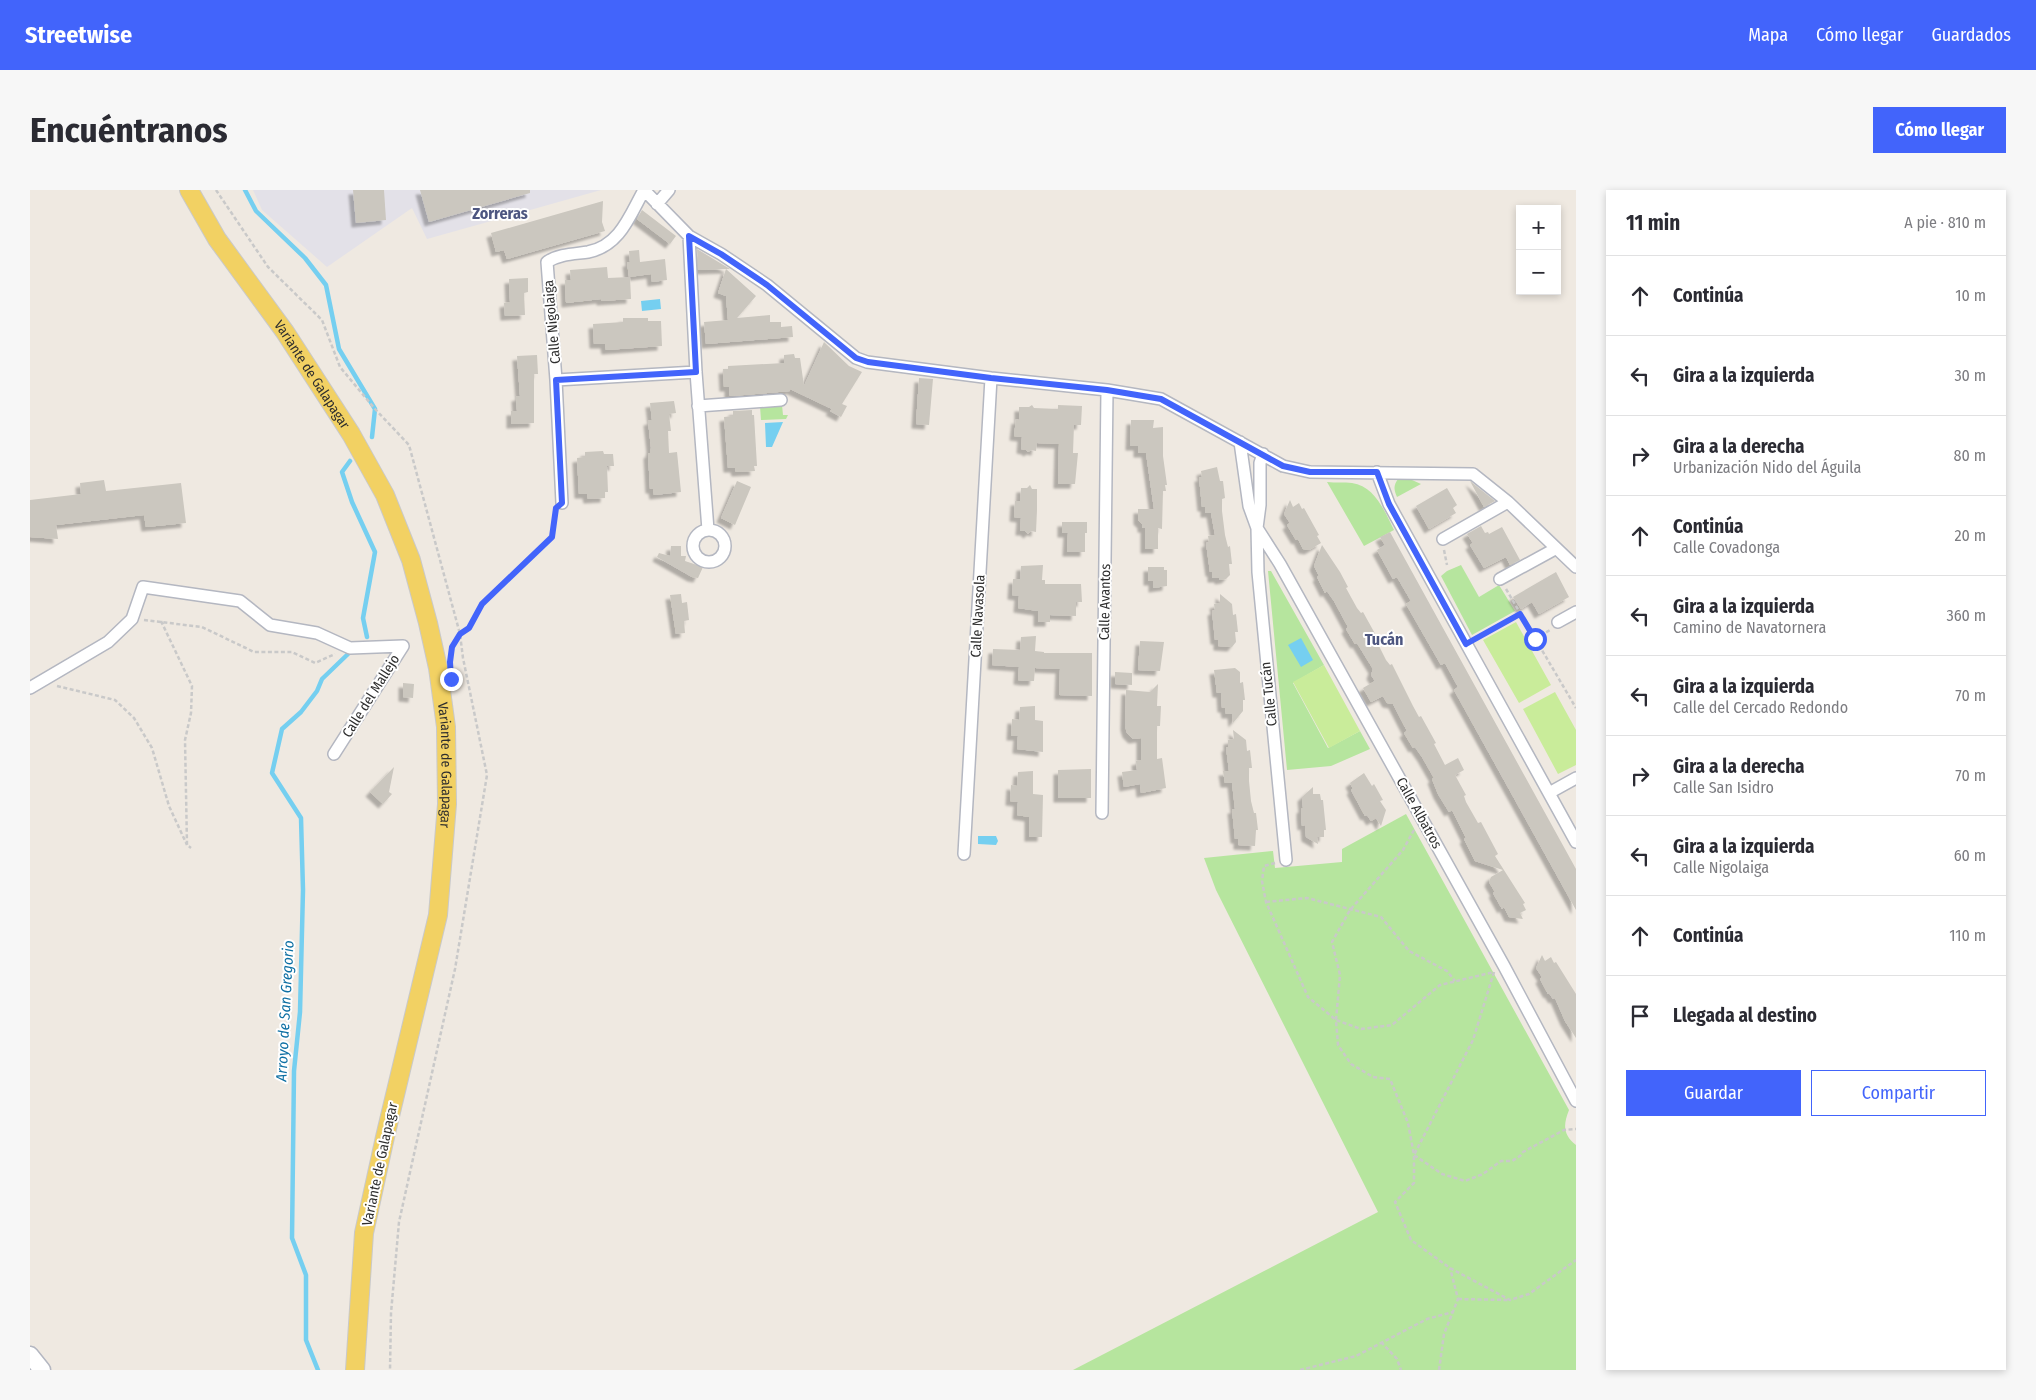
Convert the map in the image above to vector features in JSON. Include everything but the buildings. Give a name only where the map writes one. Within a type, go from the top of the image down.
[{"type":"main road","name":"Variante de Galapagar","points":[[189,190],[217,239],[285,332],[341,418],[386,495],[411,560],[438,668],[446,727],[448,804],[438,915],[364,1232],[355,1370]]},
{"type":"main road","points":[[30,1355],[42,1370]]},
{"type":"street","points":[[644,190],[689,236],[721,254],[767,285],[856,358],[868,362],[991,378],[1107,390],[1161,399],[1283,466],[1310,472],[1473,474],[1508,502],[1576,567]]},
{"type":"street","name":"Calle Nigolaiga","points":[[562,503],[556,380],[547,262],[553,258],[591,251],[613,241],[644,190]]},
{"type":"street","points":[[657,204],[669,190]]},
{"type":"street","points":[[689,236],[698,406],[708,530]]},
{"type":"street","points":[[556,380],[696,372]]},
{"type":"street","name":"Calle Navasola","points":[[964,854],[991,378]]},
{"type":"street","name":"Calle Avantos","points":[[1102,813],[1107,390]]},
{"type":"street","points":[[698,406],[781,400]]},
{"type":"street","name":"Calle Tucán","points":[[1240,442],[1250,506],[1257,528]]},
{"type":"street","name":"Calle Tucán","points":[[1263,454],[1260,463],[1260,505],[1257,528],[1258,572],[1286,860]]},
{"type":"street","points":[[1377,472],[1389,504],[1576,842]]},
{"type":"street","points":[[1442,539],[1508,502]]},
{"type":"street","name":"Calle Albatros","points":[[1257,528],[1280,564],[1422,818],[1499,969],[1576,1101]]},
{"type":"street","points":[[1500,579],[1555,549]]},
{"type":"street","name":"Calle del Mallejo","points":[[30,688],[108,642],[132,619],[143,588],[240,601],[270,624],[317,633],[340,641],[350,648],[403,646],[334,754]]},
{"type":"street","points":[[1558,622],[1576,612]]},
{"type":"street","points":[[1548,793],[1576,778]]},
{"type":"path","points":[[216,190],[268,267],[322,320],[340,367],[375,410],[409,445],[460,634],[463,658],[487,775],[455,969],[399,1222],[391,1313],[390,1370]]},
{"type":"path","points":[[451,654],[452,647],[460,634],[469,628],[482,604],[552,537],[556,508],[562,503]]},
{"type":"path","points":[[1500,579],[1576,708]]},
{"type":"path","points":[[1466,644],[1520,614]]},
{"type":"path","points":[[132,619],[202,627],[254,652],[292,652],[315,663]]},
{"type":"path","points":[[161,621],[192,686],[191,712],[185,740],[187,845]]},
{"type":"path","points":[[1535,639],[1555,627],[1558,622]]},
{"type":"path","points":[[41,682],[115,700],[134,718],[152,748],[169,806],[187,845],[191,848]]},
{"type":"path","points":[[1422,818],[1402,850],[1350,910],[1332,942],[1340,975],[1336,1020],[1338,1045],[1351,1064],[1373,1077],[1390,1079],[1408,1123],[1414,1155],[1414,1184],[1395,1202],[1411,1240],[1450,1268],[1510,1300]]},
{"type":"path","points":[[1286,860],[1264,866],[1262,881],[1266,902],[1308,997],[1336,1020],[1361,1030],[1392,1025],[1440,985],[1499,969]]},
{"type":"path","points":[[1266,902],[1307,898],[1380,917],[1409,951],[1447,971],[1455,981]]},
{"type":"path","points":[[1414,1155],[1473,1040],[1499,969]]},
{"type":"path","points":[[1414,1155],[1442,1174],[1465,1181],[1483,1174],[1501,1161],[1512,1161],[1523,1152],[1564,1130],[1576,1129]]},
{"type":"path","points":[[1458,1299],[1510,1300],[1529,1294],[1576,1260]]},
{"type":"path","points":[[1438,1370],[1444,1334],[1458,1299],[1450,1268]]},
{"type":"path","points":[[1300,1370],[1356,1356],[1427,1319],[1453,1312]]},
{"type":"path","points":[[1381,1342],[1396,1359],[1401,1370]]},
{"type":"shaded area","points":[[253,190],[601,190],[427,239],[412,208],[327,267],[262,210]]},
{"type":"green space","points":[[782,405],[783,415],[788,415],[786,419],[761,420],[760,406]]},
{"type":"green space","points":[[1398,479],[1412,480],[1421,484],[1397,497],[1395,484]]},
{"type":"green space","points":[[1327,482],[1352,483],[1367,489],[1378,501],[1394,530],[1364,546]]},
{"type":"green space","points":[[1461,565],[1479,597],[1499,585],[1515,611],[1472,635],[1441,576]]},
{"type":"green space","points":[[1268,571],[1271,571],[1324,665],[1293,683],[1328,748],[1360,731],[1370,749],[1331,766],[1287,770]]},
{"type":"green space","points":[[1516,622],[1551,685],[1519,703],[1483,640]]},
{"type":"green space","points":[[1324,665],[1360,731],[1329,748],[1293,682]]},
{"type":"green space","points":[[1555,692],[1576,730],[1576,765],[1558,774],[1523,709]]},
{"type":"green space","points":[[1406,814],[1569,1110],[1565,1129],[1576,1145],[1576,1370],[1073,1370],[1378,1212],[1216,890],[1204,858],[1273,851],[1275,868],[1342,862],[1342,849]]},
{"type":"water","points":[[660,299],[661,309],[642,311],[641,301]]},
{"type":"water","points":[[783,422],[772,447],[766,447],[765,423]]},
{"type":"water","points":[[1301,638],[1313,660],[1301,667],[1288,645]]},
{"type":"water","points":[[978,836],[996,836],[998,841],[996,845],[978,844]]},
{"type":"waterway","name":"Arroyo de San Gregorio","points":[[245,190],[256,211],[305,258],[326,285],[339,349],[375,409],[372,437]]},
{"type":"waterway","name":"Arroyo de San Gregorio","points":[[350,461],[342,472],[352,502],[375,552],[363,618],[367,637]]},
{"type":"waterway","name":"Arroyo de San Gregorio","points":[[318,1370],[306,1340],[306,1275],[292,1238],[294,1071],[300,1012],[303,890],[301,818],[272,773],[282,729],[301,712],[317,691],[322,679],[348,654]]},
{"type":"district","name":"Zorreras","points":[[500,213]]},
{"type":"district","name":"Tucán","points":[[1384,639]]},
{"type":"route","points":[[451,679],[450,662],[452,647],[460,634],[469,628],[482,604],[552,537],[556,519],[556,508],[562,503],[556,380],[696,372],[689,236],[721,254],[767,285],[856,358],[868,362],[991,378],[1107,390],[1161,399],[1283,466],[1310,472],[1377,472],[1389,504],[1466,644],[1520,614],[1535,639]]}]
